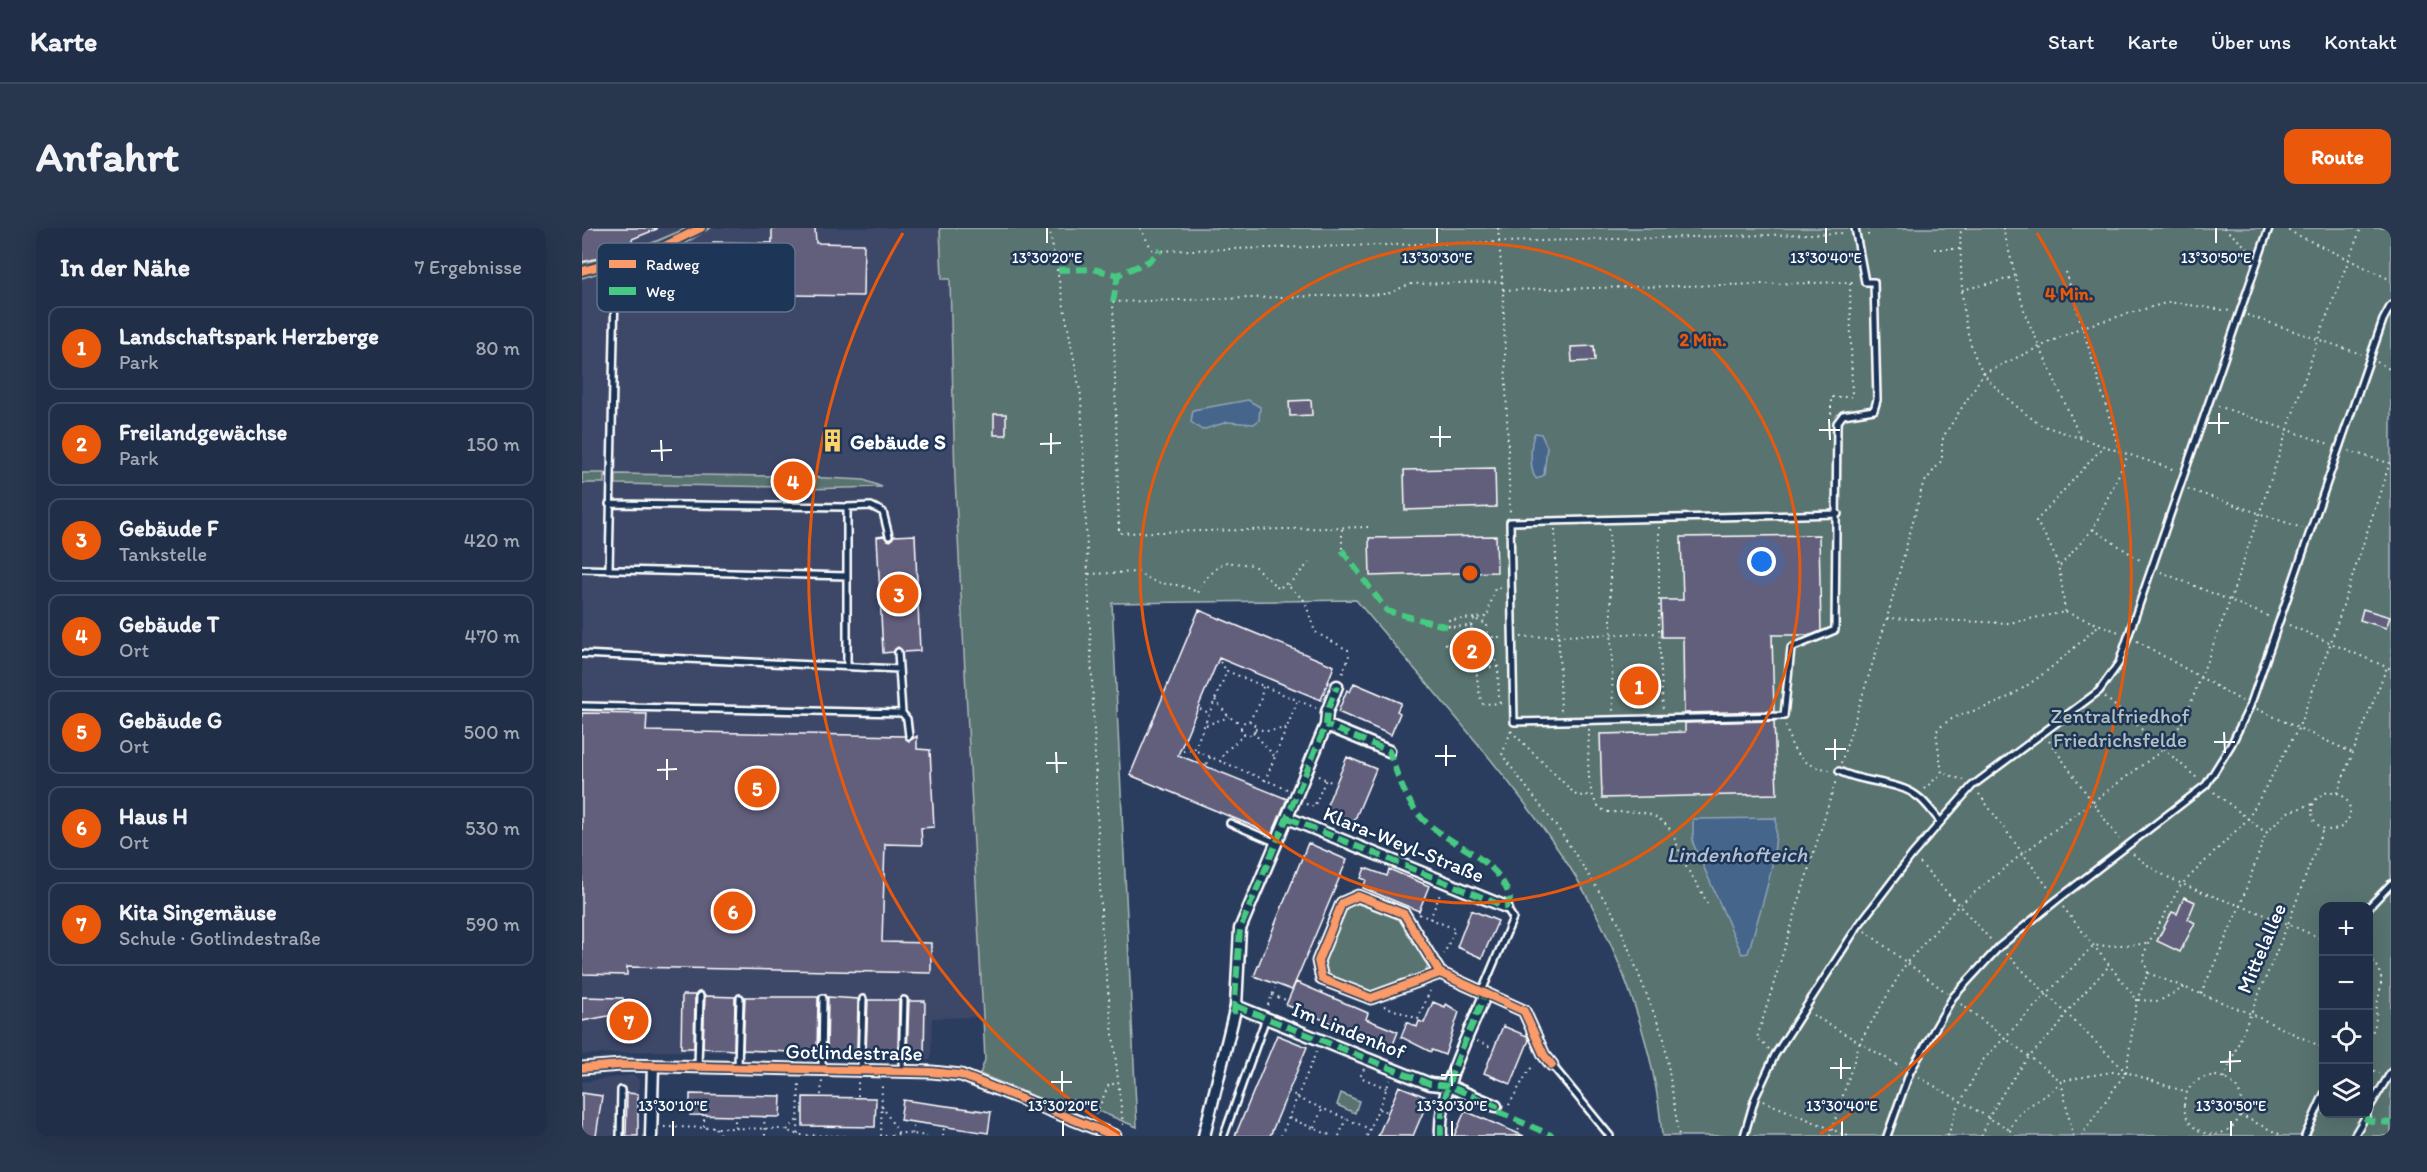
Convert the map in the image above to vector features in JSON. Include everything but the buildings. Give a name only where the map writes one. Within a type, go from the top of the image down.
[{"type":"street","points":[[1204,1136],[1236,1006],[1240,929],[1326,725],[1327,712],[1337,686]]},
{"type":"street","points":[[1326,725],[1389,751]]},
{"type":"street","name":"Klara-Weyl-Straße","points":[[1288,818],[1506,907]]},
{"type":"street","name":"Im Lindenhof","points":[[1358,896],[1404,914],[1438,972],[1371,998],[1322,979],[1318,961],[1342,903],[1358,896]]},
{"type":"street","points":[[1438,972],[1524,1011],[1551,1063]]},
{"type":"street","points":[[1441,1136],[1439,1117],[1484,992]]},
{"type":"street","name":"Im Lindenhof","points":[[1236,1006],[1430,1084],[1449,1086],[1496,1106]]},
{"type":"street","points":[[652,1132],[653,1066]]},
{"type":"street","name":"Gotlindestraße","points":[[582,1068],[698,1066],[738,1067],[822,1075],[861,1070],[961,1076],[1115,1136]]},
{"type":"lane","points":[[1744,1136],[1755,1098],[1775,1055],[1858,926],[1912,855],[1972,786],[2099,691],[2119,663],[2153,569],[2207,402],[2269,228]]},
{"type":"lane","points":[[1838,514],[1510,522],[1514,722],[1784,716],[1791,648],[1835,630],[1838,514],[1837,423],[1844,415],[1874,410],[1877,400],[1874,282],[1865,282],[1855,230]]},
{"type":"lane","points":[[1887,1136],[1910,1072],[1953,998],[1999,947],[2206,786],[2231,745],[2250,706],[2338,447],[2391,305]]},
{"type":"lane","points":[[609,569],[614,312]]},
{"type":"lane","points":[[609,504],[871,506],[883,512],[889,536]]},
{"type":"lane","points":[[847,507],[847,665]]},
{"type":"lane","points":[[582,569],[848,576]]},
{"type":"lane","points":[[898,652],[902,713],[907,719],[909,736]]},
{"type":"lane","points":[[582,654],[899,669]]},
{"type":"lane","points":[[582,706],[902,713]]},
{"type":"lane","points":[[1839,771],[1874,783],[1903,789],[1917,796],[1940,821]]},
{"type":"lane","points":[[1230,823],[1277,843]]},
{"type":"lane","points":[[2373,903],[2391,884]]},
{"type":"lane","points":[[1484,992],[1513,918],[1506,907]]},
{"type":"lane","points":[[698,1066],[700,996]]},
{"type":"lane","points":[[738,1067],[740,998]]},
{"type":"lane","points":[[822,1075],[823,998]]},
{"type":"lane","points":[[861,1070],[863,999]]},
{"type":"lane","points":[[902,1071],[904,1000]]},
{"type":"lane","points":[[1224,1135],[1265,1016]]},
{"type":"lane","points":[[1551,1063],[1610,1136]]},
{"type":"lane","points":[[2373,1103],[2391,1072]]},
{"type":"lane","points":[[620,1136],[621,1090]]},
{"type":"lane","points":[[2306,1136],[2319,1106]]},
{"type":"lane","points":[[2354,1136],[2364,1118]]},
{"type":"path","points":[[670,243],[701,228]]},
{"type":"path","points":[[1049,228],[1081,396],[1102,935],[1123,1125]]},
{"type":"path","points":[[1140,228],[1153,251],[1855,230]]},
{"type":"path","points":[[1498,228],[1503,282],[1510,522]]},
{"type":"path","points":[[1966,228],[1960,233],[1962,290],[1968,332],[1984,373],[2028,416],[2041,425],[2184,473]]},
{"type":"path","points":[[2003,228],[2025,314],[2081,439]]},
{"type":"path","points":[[2224,228],[2258,258]]},
{"type":"path","points":[[2283,228],[2391,280]]},
{"type":"path","points":[[1830,1136],[1860,1042],[1907,962],[1958,906],[2022,854],[2094,803],[2164,749],[2185,718],[2203,678],[2318,339],[2347,259],[2361,228]]},
{"type":"path","points":[[1934,249],[1961,249]]},
{"type":"path","points":[[582,272],[597,268]]},
{"type":"path","points":[[2066,272],[2120,453]]},
{"type":"path","points":[[1962,290],[2016,277]]},
{"type":"path","points":[[1368,527],[1119,533],[1113,302],[1388,294],[1410,284],[1503,282]]},
{"type":"path","points":[[1503,290],[1850,282],[1852,397],[1831,397],[1830,421]]},
{"type":"path","points":[[1775,1055],[1757,1038],[1887,618],[1923,484],[1942,460],[1942,441],[1945,434],[1984,373],[2082,327],[2169,302],[2240,312],[2370,357],[2391,370]]},
{"type":"path","points":[[2081,1136],[2126,1072],[2137,1000],[2148,973],[2143,957],[2148,944],[2181,885],[2248,819],[2298,729],[2331,642],[2391,462],[2338,447],[2207,402]]},
{"type":"path","points":[[2065,612],[2060,566],[2055,551],[2036,521],[2103,447]]},
{"type":"path","points":[[2060,566],[2093,529],[2128,455]]},
{"type":"path","points":[[2180,486],[2310,531]]},
{"type":"path","points":[[1659,527],[1659,633],[1665,718]]},
{"type":"path","points":[[1341,528],[1342,550]]},
{"type":"path","points":[[1556,529],[1561,721]]},
{"type":"path","points":[[1609,529],[1613,720]]},
{"type":"path","points":[[2093,529],[2153,569],[2389,668],[2337,793]]},
{"type":"path","points":[[1089,574],[1138,572],[1152,583],[1185,585],[1198,592],[1205,579],[1224,562],[1253,565],[1280,589],[1285,583],[1305,601],[1315,632],[1348,650],[1349,657],[1337,686]]},
{"type":"path","points":[[1288,585],[1309,563]]},
{"type":"path","points":[[1471,626],[1449,627],[1449,620],[1487,617],[1495,588],[1510,588]]},
{"type":"path","points":[[1887,618],[2009,623],[2065,612],[2129,636],[2250,706],[2353,753]]},
{"type":"path","points":[[1474,619],[1471,626],[1478,667],[1478,697],[1483,704],[1514,704]]},
{"type":"path","points":[[1474,619],[1487,624],[1488,637],[1498,667],[1499,703]]},
{"type":"path","points":[[1942,773],[1936,732],[1943,722],[2001,701],[2050,668],[2100,624]]},
{"type":"path","points":[[1445,644],[1473,637],[1659,633]]},
{"type":"path","points":[[1220,662],[1227,671],[1327,712]]},
{"type":"path","points":[[1466,668],[1498,667]]},
{"type":"path","points":[[1194,750],[1227,671]]},
{"type":"path","points":[[1215,700],[1228,717],[1242,723],[1249,721],[1260,703],[1263,686]]},
{"type":"path","points":[[2099,691],[2206,786],[2266,833]]},
{"type":"path","points":[[1265,781],[1298,700]]},
{"type":"path","points":[[1200,710],[1209,713]]},
{"type":"path","points":[[1784,716],[1793,752],[1813,765],[1839,771]]},
{"type":"path","points":[[1204,726],[1228,717]]},
{"type":"path","points":[[1588,720],[1592,795],[1604,810],[1638,810],[1664,823],[1673,832],[1684,863],[1708,904]]},
{"type":"path","points":[[1249,721],[1254,731],[1275,757]]},
{"type":"path","points":[[1514,722],[1502,756],[1562,834],[1617,920],[1664,1039],[1679,1136]]},
{"type":"path","points":[[1242,723],[1241,729],[1245,734]]},
{"type":"path","points":[[1220,762],[1224,753],[1245,734],[1287,728]]},
{"type":"path","points":[[1511,731],[1577,796],[1592,795]]},
{"type":"path","points":[[2043,733],[2127,849],[2153,871],[2181,885],[2319,938]]},
{"type":"path","points":[[1183,751],[1194,750],[1298,794]]},
{"type":"path","points":[[1207,764],[1210,757]]},
{"type":"path","points":[[1942,773],[1955,775],[1972,786],[2092,946],[2137,1000],[2159,1001],[2184,987]]},
{"type":"path","points":[[1917,796],[1942,773]]},
{"type":"path","points":[[1318,776],[1331,782]]},
{"type":"path","points":[[1314,807],[1326,779]]},
{"type":"path","points":[[2201,994],[2240,906],[2266,833],[2288,812],[2313,804],[2323,794],[2337,793],[2347,800],[2351,812],[2346,824],[2335,831],[2323,829],[2313,819],[2313,804]]},
{"type":"path","points":[[1912,855],[1958,906],[2126,1072]]},
{"type":"path","points":[[1431,920],[1440,898],[1442,881]]},
{"type":"path","points":[[1377,1003],[1418,1019],[1455,929],[1409,910]]},
{"type":"path","points":[[1948,1136],[1961,1102],[1983,1060],[2092,946],[2148,944]]},
{"type":"path","points":[[2373,962],[2379,967],[2382,979],[2376,1024],[2373,1029]]},
{"type":"path","points":[[1984,1136],[1989,1117],[2006,1088],[2028,1058],[2060,1025],[2065,1014],[2108,966]]},
{"type":"path","points":[[2148,973],[2249,1013],[2319,1046]]},
{"type":"path","points":[[1265,1016],[1275,988]]},
{"type":"path","points":[[1272,995],[1286,1000]]},
{"type":"path","points":[[1818,1017],[2010,1130]]},
{"type":"path","points":[[1468,1039],[1491,1047]]},
{"type":"path","points":[[1281,1136],[1317,1052]]},
{"type":"path","points":[[2028,1058],[2061,1081],[2073,1136]]},
{"type":"path","points":[[1368,1059],[1360,1077],[1387,1088]]},
{"type":"path","points":[[1504,1114],[1529,1070],[1537,1064],[1551,1063]]},
{"type":"path","points":[[2009,1136],[2010,1130],[2023,1109],[2055,1089],[2061,1081],[2111,1072],[2126,1072],[2187,1092]]},
{"type":"path","points":[[821,1095],[822,1075]]},
{"type":"path","points":[[2207,1076],[2224,1078],[2238,1089],[2241,1098],[2240,1115],[2235,1123],[2219,1133],[2201,1131],[2188,1119],[2184,1110],[2187,1092],[2192,1085],[2207,1076]]},
{"type":"path","points":[[797,1136],[799,1080]]},
{"type":"path","points":[[858,1081],[858,1096]]},
{"type":"path","points":[[1367,1136],[1389,1081]]},
{"type":"path","points":[[882,1082],[883,1136],[899,1134],[927,1136]]},
{"type":"path","points":[[1096,1114],[1109,1084],[1118,1084]]},
{"type":"path","points":[[1288,1092],[1370,1129]]},
{"type":"path","points":[[1755,1098],[1848,1136]]},
{"type":"path","points":[[882,1106],[899,1134]]},
{"type":"path","points":[[1314,1128],[1322,1108]]},
{"type":"path","points":[[1378,1109],[1388,1112]]},
{"type":"path","points":[[704,1115],[704,1128]]},
{"type":"path","points":[[2240,1115],[2283,1136]]},
{"type":"path","points":[[735,1116],[735,1128]]},
{"type":"path","points":[[764,1116],[765,1136]]},
{"type":"path","points":[[1288,1118],[1332,1136]]},
{"type":"path","points":[[787,1130],[798,1119]]},
{"type":"path","points":[[1339,1136],[1346,1119]]},
{"type":"path","points":[[1516,1136],[1522,1121]]},
{"type":"path","points":[[912,1134],[914,1122]]},
{"type":"path","points":[[943,1136],[944,1126]]},
{"type":"path","points":[[716,1128],[721,1136]]},
{"type":"path","points":[[652,1132],[735,1128],[787,1130],[797,1136],[846,1136]]},
{"type":"path","points":[[972,1130],[972,1136]]},
{"type":"shaded area","points":[[582,228],[687,228],[652,243],[597,243],[597,259],[582,263]]},
{"type":"shaded area","points":[[710,228],[940,228],[942,279],[950,279],[955,479],[983,1017],[932,1018],[931,1060],[801,1057],[801,1053],[652,1051],[582,1055],[582,278],[597,273],[597,312],[795,312],[795,243],[686,243]]},
{"type":"shaded area","points":[[633,1075],[639,1079],[638,1136],[582,1136],[582,1082]]},
{"type":"green space","points":[[687,228],[710,228],[686,243],[652,243]]},
{"type":"green space","name":"Zentralfriedhof Friedrichsfelde","points":[[940,228],[2391,228],[2391,1136],[1662,1136],[1658,1099],[1650,1062],[1628,986],[1596,913],[1577,879],[1511,785],[1356,600],[1112,603],[1137,1127],[1072,1100],[1068,1110],[980,1074],[985,1060],[955,479],[950,279],[942,279]]},
{"type":"green space","points":[[597,259],[597,273],[582,278],[582,263]]},
{"type":"green space","points":[[582,473],[604,473],[604,483],[582,483]]},
{"type":"green space","points":[[616,474],[780,476],[780,487],[616,484]]},
{"type":"green space","points":[[806,477],[864,480],[882,487],[806,489]]},
{"type":"green space","points":[[1353,902],[1399,919],[1428,963],[1426,973],[1371,993],[1324,973],[1324,956],[1335,924]]},
{"type":"green space","points":[[1341,1093],[1359,1101],[1355,1113],[1337,1105]]},
{"type":"water","points":[[1248,400],[1260,407],[1259,420],[1254,424],[1227,422],[1202,430],[1191,422],[1193,410]]},
{"type":"water","points":[[1535,433],[1541,434],[1547,447],[1544,475],[1537,479],[1534,476],[1531,457]]},
{"type":"water","name":"Lindenhofteich","points":[[1776,818],[1774,852],[1767,886],[1748,953],[1742,954],[1693,843],[1693,819]]},
{"type":"marked path","points":[[1058,270],[1093,269],[1118,275],[1149,261],[1161,250]]},
{"type":"marked path","points":[[1113,302],[1118,275]]},
{"type":"marked path","points":[[1342,550],[1387,611],[1449,627]]},
{"type":"marked path","points":[[1234,1014],[1240,929],[1326,725],[1327,712],[1337,686]]},
{"type":"marked path","points":[[1288,818],[1506,907],[1510,899],[1504,883],[1494,870],[1439,832],[1416,811],[1404,790],[1389,751],[1326,725]]},
{"type":"marked path","points":[[1441,1136],[1441,1119],[1449,1082],[1486,993]]},
{"type":"marked path","points":[[1236,1006],[1430,1084],[1449,1086],[1496,1106],[1494,1110],[1553,1136]]},
{"type":"marked path","points":[[2364,1118],[2391,1123]]},
{"type":"cycle path","points":[[670,243],[701,228]]},
{"type":"cycle path","points":[[582,271],[597,267]]},
{"type":"cycle path","points":[[1440,973],[1371,998],[1322,979],[1318,961],[1342,903],[1358,896],[1404,914],[1440,973],[1524,1011],[1544,1055],[1552,1065]]},
{"type":"cycle path","points":[[582,1068],[621,1065],[932,1072],[961,1075],[1115,1136]]},
{"type":"place","name":"Gebäude S","points":[[832,441]]},
{"type":"place","name":"Gebäude T","points":[[793,481]]},
{"type":"place","name":"Gebäude F","points":[[899,594]]},
{"type":"place","name":"Freilandgewächse","points":[[1472,650]]},
{"type":"place","name":"Landschaftspark Herzberge","points":[[1639,686]]},
{"type":"place","name":"Gebäude G","points":[[757,788]]},
{"type":"place","name":"Haus H","points":[[733,911]]},
{"type":"place","name":"Kita Singemäuse","points":[[629,1021]]}]
